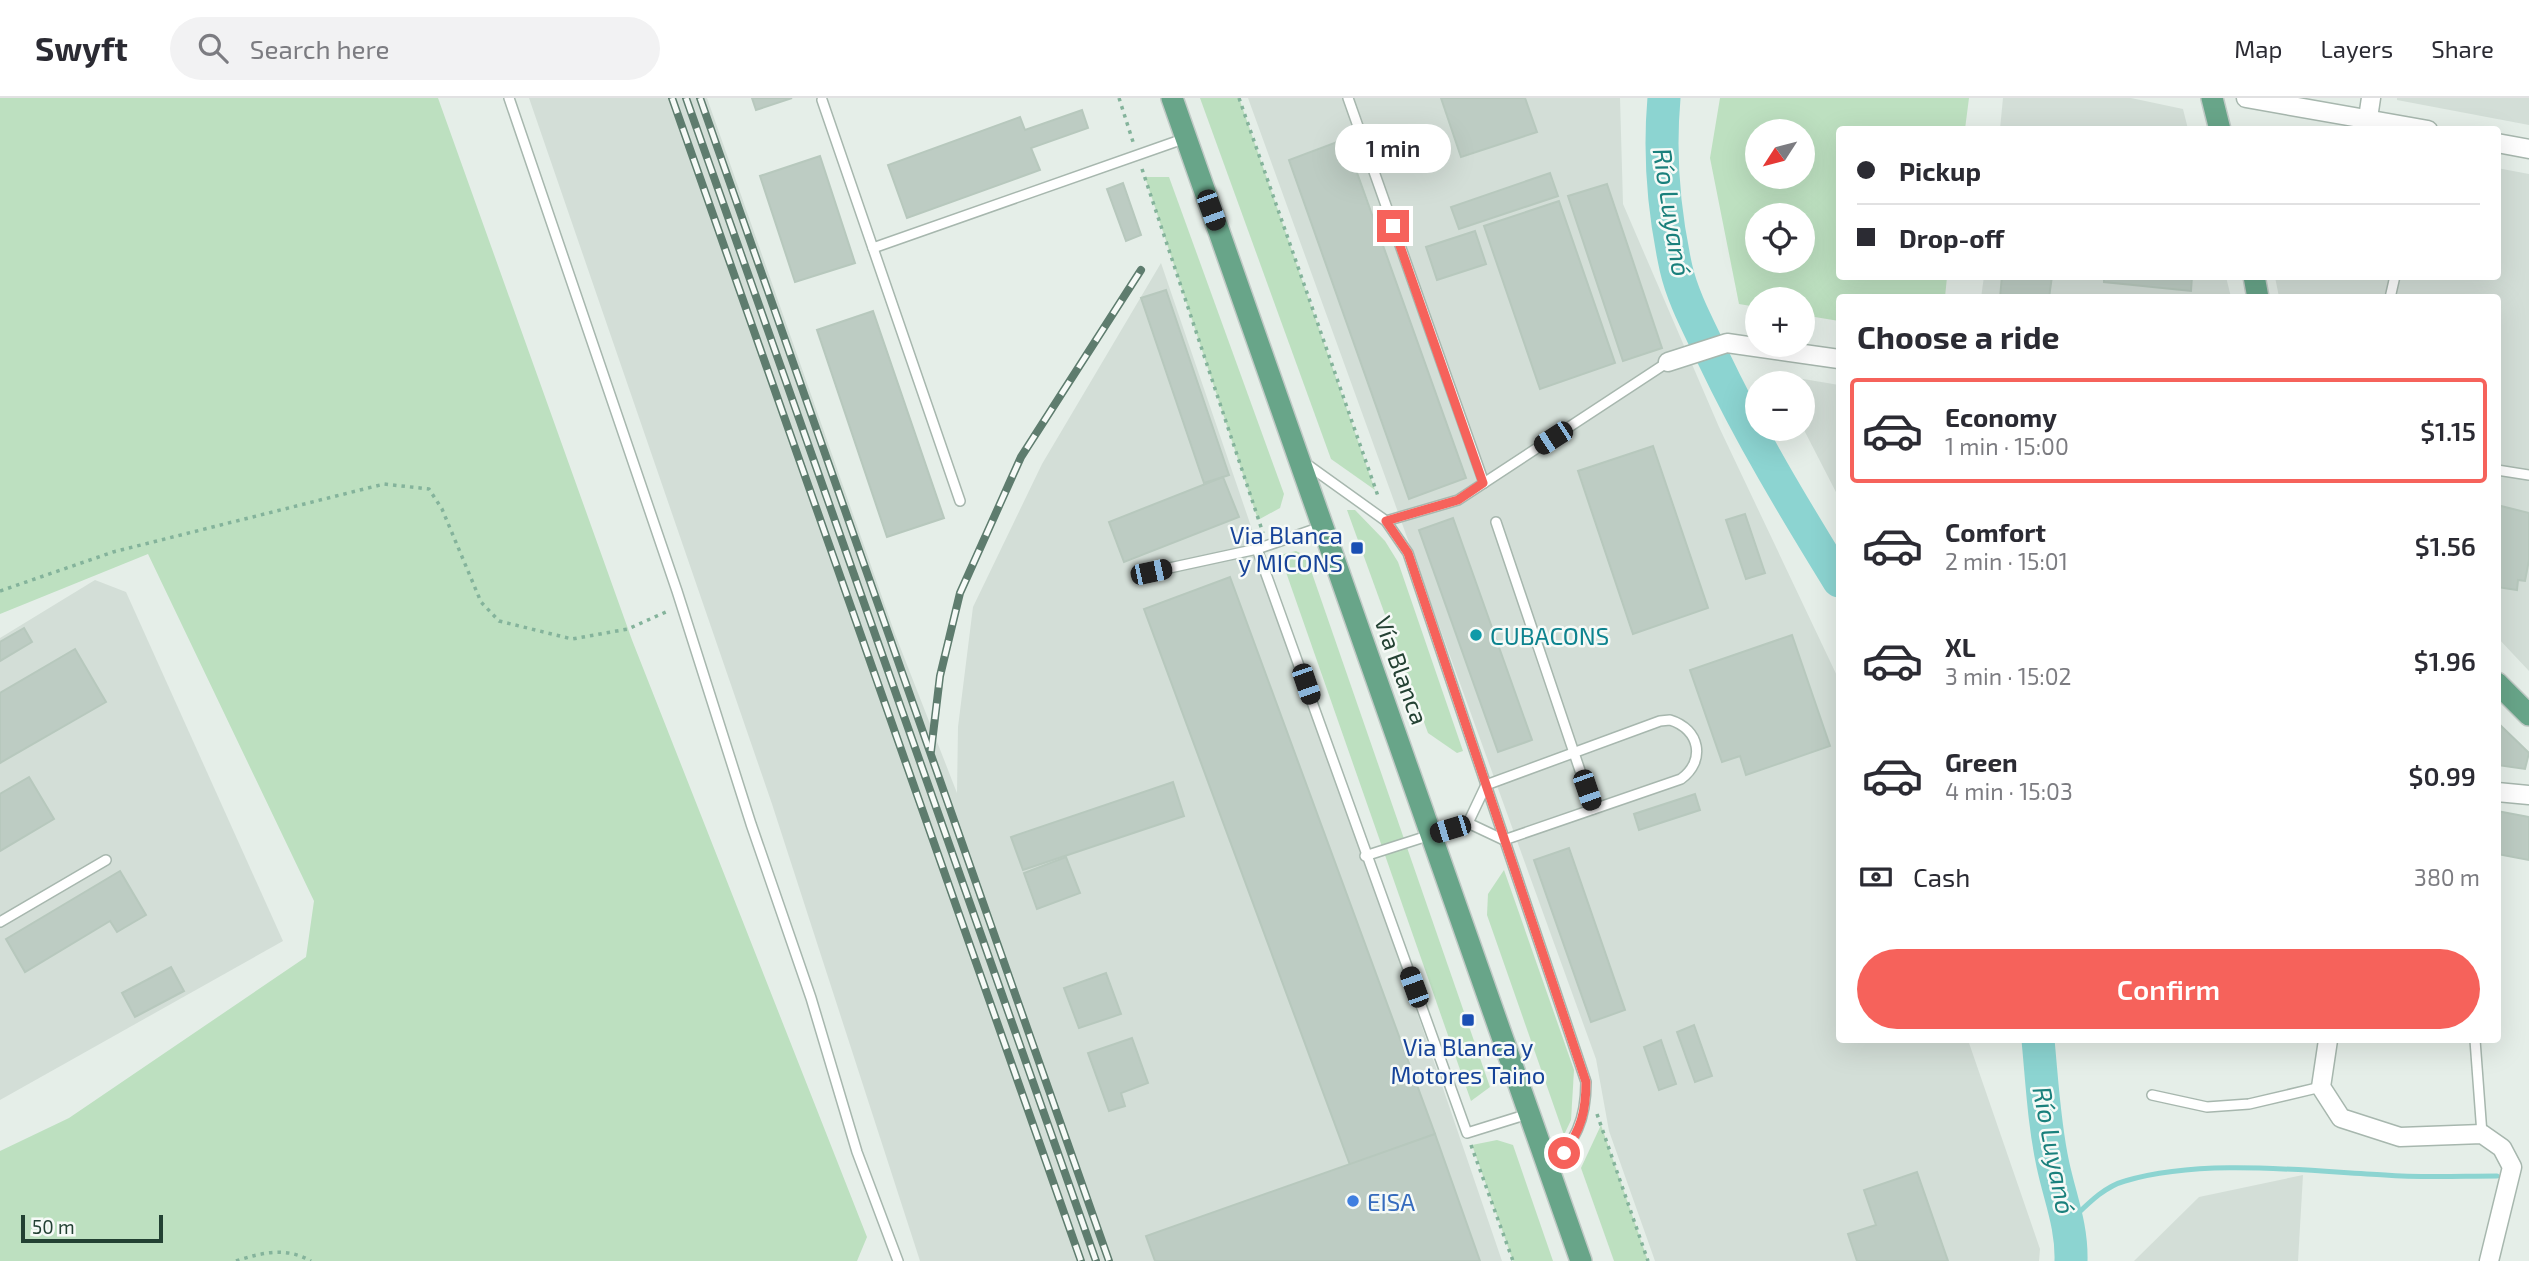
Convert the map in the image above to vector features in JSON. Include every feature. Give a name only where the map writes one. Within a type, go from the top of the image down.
[{"type":"main road","name":"Vía Blanca","points":[[1172,98],[1581,1261]]},
{"type":"main road","points":[[2212,98],[2219,126]]},
{"type":"main road","points":[[2501,687],[2529,715]]},
{"type":"street","points":[[2246,98],[2408,126]]},
{"type":"street","points":[[2368,118],[2371,98]]},
{"type":"street","points":[[2501,144],[2529,149]]},
{"type":"street","points":[[1668,362],[1727,344],[1778,348],[1836,358]]},
{"type":"street","points":[[2501,792],[2529,795]]},
{"type":"street","points":[[2328,1043],[2321,1087],[2341,1118],[2400,1137],[2482,1134],[2502,1147],[2512,1167],[2489,1261]]},
{"type":"lane","points":[[509,98],[682,605],[751,824],[811,998],[857,1152],[898,1261]]},
{"type":"lane","points":[[1348,98],[1483,483]]},
{"type":"lane","points":[[821,100],[960,501]]},
{"type":"lane","points":[[873,248],[1186,138]]},
{"type":"lane","points":[[1386,521],[1458,500],[1668,362]]},
{"type":"lane","points":[[1299,458],[1386,521],[1408,553],[1586,1082],[1586,1110],[1577,1135],[1550,1172]]},
{"type":"lane","points":[[2501,471],[2529,475]]},
{"type":"lane","points":[[1496,522],[1593,809]]},
{"type":"lane","points":[[1151,572],[1262,547],[1322,526]]},
{"type":"lane","points":[[1262,547],[1365,856],[1467,1133],[1530,1113]]},
{"type":"lane","points":[[1365,856],[1468,823],[1504,840],[1681,779],[1694,766],[1697,746],[1688,728],[1680,723],[1660,721],[1486,785],[1468,823]]},
{"type":"lane","points":[[0,922],[106,860]]},
{"type":"lane","points":[[2474,1043],[2482,1134]]},
{"type":"lane","points":[[2152,1095],[2207,1107],[2249,1104],[2321,1087]]},
{"type":"path","points":[[1119,98],[1262,547]]},
{"type":"path","points":[[1239,98],[1386,521]]},
{"type":"path","points":[[0,591],[113,552],[384,484],[429,489],[442,509],[481,602],[499,621],[572,639],[628,629],[682,605]]},
{"type":"path","points":[[1586,1082],[1648,1261]]},
{"type":"path","points":[[1467,1133],[1514,1261]]},
{"type":"path","points":[[236,1261],[254,1255],[294,1251],[311,1261]]},
{"type":"shaded area","points":[[529,98],[707,98],[895,634],[957,793],[958,727],[973,607],[1042,464],[1161,263],[1502,1261],[920,1261],[772,804]]},
{"type":"shaded area","points":[[1248,98],[1620,98],[1623,204],[1719,427],[1836,674],[1836,1043],[1969,1043],[2040,1249],[2039,1261],[1655,1261],[1609,1131],[1596,1059]]},
{"type":"shaded area","points":[[2003,98],[2131,98],[2183,109],[2187,126],[2000,126]]},
{"type":"shaded area","points":[[2529,98],[2529,125],[2397,100]]},
{"type":"shaded area","points":[[2501,169],[2529,174],[2529,671],[2501,641],[2501,294],[2278,294],[2276,280],[2501,280]]},
{"type":"shaded area","points":[[1983,280],[2227,280],[2230,294],[1982,294]]},
{"type":"shaded area","points":[[1815,381],[1836,384],[1836,492],[1810,441],[1815,441]]},
{"type":"shaded area","points":[[95,580],[126,592],[283,941],[0,1100],[0,638]]},
{"type":"shaded area","points":[[2303,1175],[2298,1261],[2134,1261],[2199,1197]]},
{"type":"green space","points":[[0,98],[438,98],[632,640],[867,1237],[857,1261],[0,1261],[0,1151],[69,1118],[306,957],[314,901],[148,554],[0,614]]},
{"type":"green space","points":[[1200,98],[1239,98],[1375,490],[1331,459]]},
{"type":"green space","points":[[1720,98],[1969,98],[1965,126],[1836,126],[1836,280],[1947,280],[1945,294],[1836,294],[1836,320],[1815,317],[1815,287],[1745,287],[1745,305],[1739,304],[1710,158]]},
{"type":"green space","points":[[1145,177],[1169,177],[1284,494],[1280,508],[1258,520]]},
{"type":"green space","points":[[1347,510],[1355,510],[1385,541],[1398,562],[1463,751],[1457,753],[1428,733]]},
{"type":"green space","points":[[1296,551],[1306,556],[1490,1087],[1471,1101],[1280,555]]},
{"type":"green space","points":[[1504,870],[1574,1070],[1571,1120],[1564,1135],[1487,915],[1488,894]]},
{"type":"green space","points":[[1601,1125],[1648,1261],[1614,1261],[1581,1168]]},
{"type":"green space","points":[[1497,1140],[1513,1145],[1553,1261],[1513,1261],[1472,1145]]},
{"type":"building","points":[[752,98],[792,98],[756,110]]},
{"type":"building","points":[[1441,98],[1525,98],[1537,132],[1461,157]]},
{"type":"building","points":[[1082,110],[1088,128],[1031,148],[1040,170],[907,218],[888,165],[1020,117],[1025,130]]},
{"type":"building","points":[[1345,139],[1466,478],[1409,499],[1289,160]]},
{"type":"building","points":[[820,156],[855,263],[795,282],[760,176]]},
{"type":"building","points":[[1550,173],[1558,196],[1459,229],[1451,207]]},
{"type":"building","points":[[1123,183],[1141,235],[1126,241],[1107,189]]},
{"type":"building","points":[[1607,184],[1662,348],[1623,361],[1568,196]]},
{"type":"building","points":[[1559,201],[1615,363],[1540,389],[1484,226]]},
{"type":"building","points":[[1475,231],[1486,264],[1437,280],[1426,247]]},
{"type":"building","points":[[2002,280],[2051,280],[2050,294],[2000,294]]},
{"type":"building","points":[[2104,280],[2192,280],[2191,291]]},
{"type":"building","points":[[1166,290],[1229,475],[1204,483],[1141,298]]},
{"type":"building","points":[[873,311],[944,518],[887,537],[817,330]]},
{"type":"building","points":[[1653,446],[1708,608],[1633,634],[1578,471]]},
{"type":"building","points":[[1223,477],[1239,517],[1124,562],[1109,522]]},
{"type":"building","points":[[2501,506],[2529,513],[2529,560],[2525,581],[2518,580],[2517,590],[2501,588]]},
{"type":"building","points":[[1745,514],[1765,573],[1746,579],[1726,520]]},
{"type":"building","name":"CUBACONS","points":[[1453,518],[1532,740],[1498,752],[1419,530]]},
{"type":"building","points":[[1230,577],[1435,1134],[1350,1165],[1144,609]]},
{"type":"building","points":[[24,628],[32,642],[0,661],[0,642]]},
{"type":"building","points":[[1792,635],[1830,746],[1746,775],[1740,756],[1722,762],[1690,670]]},
{"type":"building","points":[[75,649],[106,702],[0,763],[0,693]]},
{"type":"building","points":[[2501,726],[2529,753],[2525,769],[2501,766]]},
{"type":"building","points":[[29,777],[54,819],[0,851],[0,794]]},
{"type":"building","points":[[1173,782],[1184,816],[1023,870],[1011,837]]},
{"type":"building","points":[[1695,794],[1700,810],[1639,830],[1634,814]]},
{"type":"building","points":[[2501,812],[2529,817],[2529,860],[2501,855]]},
{"type":"building","points":[[1569,848],[1625,1010],[1591,1022],[1534,860]]},
{"type":"building","points":[[1066,857],[1080,893],[1037,909],[1024,873]]},
{"type":"building","points":[[120,871],[146,915],[117,932],[110,921],[25,972],[6,939]]},
{"type":"building","points":[[171,967],[184,991],[135,1017],[122,993]]},
{"type":"building","points":[[1106,973],[1121,1014],[1079,1028],[1064,988]]},
{"type":"building","points":[[1694,1025],[1712,1076],[1695,1082],[1677,1032]]},
{"type":"building","points":[[1132,1038],[1148,1083],[1121,1093],[1125,1106],[1109,1111],[1088,1053]]},
{"type":"building","points":[[1661,1040],[1676,1084],[1659,1090],[1644,1047]]},
{"type":"building","name":"EISA","points":[[1435,1134],[1480,1261],[1155,1261],[1146,1236]]},
{"type":"building","points":[[1917,1172],[1948,1261],[1857,1261],[1848,1234],[1876,1225],[1864,1190]]},
{"type":"waterway","name":"Río Luyanó","points":[[1664,98],[1662,162],[1668,226],[1683,291],[1742,415],[1836,576]]},
{"type":"waterway","name":"Río Luyanó","points":[[2038,1043],[2047,1134],[2068,1224],[2071,1261]]},
{"type":"waterway","points":[[2069,1222],[2095,1198],[2117,1184],[2155,1174],[2187,1170],[2254,1168],[2413,1176],[2497,1176]]},
{"type":"railway","points":[[672,98],[1081,1261]]},
{"type":"railway","points":[[686,98],[1096,1261]]},
{"type":"railway","points":[[700,98],[1109,1261]]},
{"type":"railway","points":[[931,751],[940,676],[960,593],[1021,457],[1141,270]]},
{"type":"place","name":"Via Blanca y MICONS","points":[[1357,548]]},
{"type":"place","name":"CUBACONS","points":[[1476,635]]},
{"type":"place","name":"Via Blanca y Motores Taino","points":[[1468,1020]]},
{"type":"place","name":"EISA","points":[[1353,1201]]},
{"type":"route","points":[[1393,226],[1483,483],[1458,500],[1386,521],[1408,553],[1586,1082],[1586,1110],[1577,1135],[1564,1153]]}]
